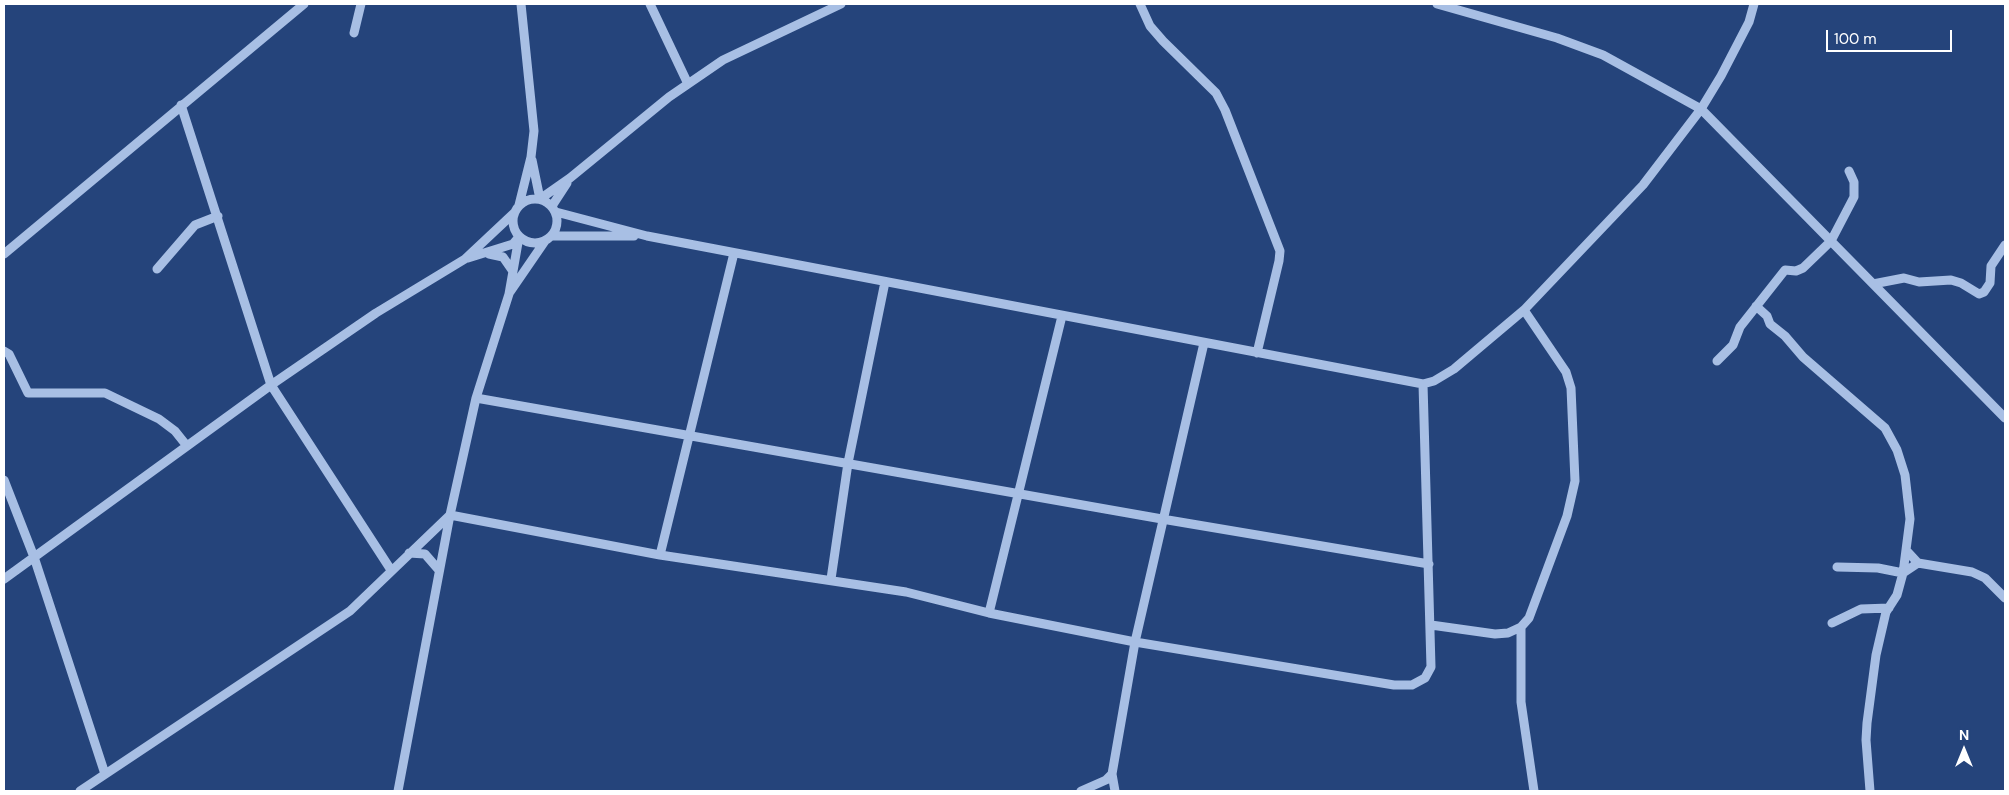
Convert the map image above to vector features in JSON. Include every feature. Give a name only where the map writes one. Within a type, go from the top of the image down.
[{"type":"street","points":[[4,254],[304,4]]},
{"type":"street","points":[[354,33],[361,4]]},
{"type":"street","points":[[521,4],[534,117],[531,158],[513,226],[520,237],[532,243],[548,239],[647,236]]},
{"type":"street","points":[[650,4],[688,84]]},
{"type":"street","points":[[4,579],[187,446],[376,313],[465,259],[528,199],[540,199],[570,178],[688,84],[723,60],[841,4]]},
{"type":"street","points":[[1140,4],[1150,26],[1216,93],[1225,110],[1280,251],[1257,353]]},
{"type":"street","points":[[1437,4],[1558,38],[1603,55],[1701,109],[2005,418]]},
{"type":"street","points":[[531,158],[540,199],[554,209],[647,236],[1423,384],[1434,381],[1454,369],[1524,310],[1643,186],[1701,109],[1749,22],[1754,4]]},
{"type":"street","points":[[182,105],[271,386],[391,570]]},
{"type":"street","points":[[1717,361],[1733,345],[1740,328],[1785,270],[1796,271],[1803,268],[1821,253],[1831,241],[1854,197],[1854,182],[1849,170]]},
{"type":"street","points":[[509,294],[558,225],[554,209],[570,178]]},
{"type":"street","points":[[158,269],[196,225],[218,216]]},
{"type":"street","points":[[465,259],[513,244],[520,237]]},
{"type":"street","points":[[398,791],[438,569],[476,398],[509,294],[512,270],[520,237]]},
{"type":"street","points":[[1873,284],[1904,278],[1919,282],[1951,280],[1961,283],[1979,294],[1984,292],[1990,283],[1991,266],[2005,245]]},
{"type":"street","points":[[660,554],[734,253]]},
{"type":"street","points":[[484,254],[503,257],[512,270]]},
{"type":"street","points":[[831,579],[848,463],[885,282]]},
{"type":"street","points":[[1756,306],[1767,316],[1770,324],[1785,336],[1803,357],[1844,395],[1878,421],[1891,436],[1905,475],[1910,519],[1903,574],[1897,595],[1889,608],[1876,656],[1867,723],[1866,740],[1870,791]]},
{"type":"street","points":[[1431,625],[1495,634],[1508,633],[1521,628],[1529,618],[1564,525],[1575,481],[1571,388],[1566,372],[1524,310]]},
{"type":"street","points":[[990,613],[1017,493],[1062,316]]},
{"type":"street","points":[[1115,791],[1112,774],[1135,642],[1204,343]]},
{"type":"street","points":[[4,351],[9,354],[28,393],[105,393],[159,419],[175,431],[187,446]]},
{"type":"street","points":[[450,515],[660,554],[906,592],[990,613],[1135,642],[1394,685],[1412,685],[1425,678],[1431,667],[1423,384]]},
{"type":"street","points":[[476,398],[1429,564]]},
{"type":"street","points":[[4,480],[34,557],[105,774]]},
{"type":"street","points":[[80,791],[350,611],[450,515]]},
{"type":"street","points":[[1906,550],[1918,563],[1972,572],[1985,578],[2005,598]]},
{"type":"street","points":[[409,553],[426,554],[438,569]]},
{"type":"street","points":[[1836,567],[1878,568],[1903,574],[1918,563]]},
{"type":"street","points":[[1832,623],[1861,609],[1889,608]]},
{"type":"street","points":[[1521,628],[1521,702],[1534,791]]},
{"type":"street","points":[[1081,791],[1106,780],[1112,774]]}]
